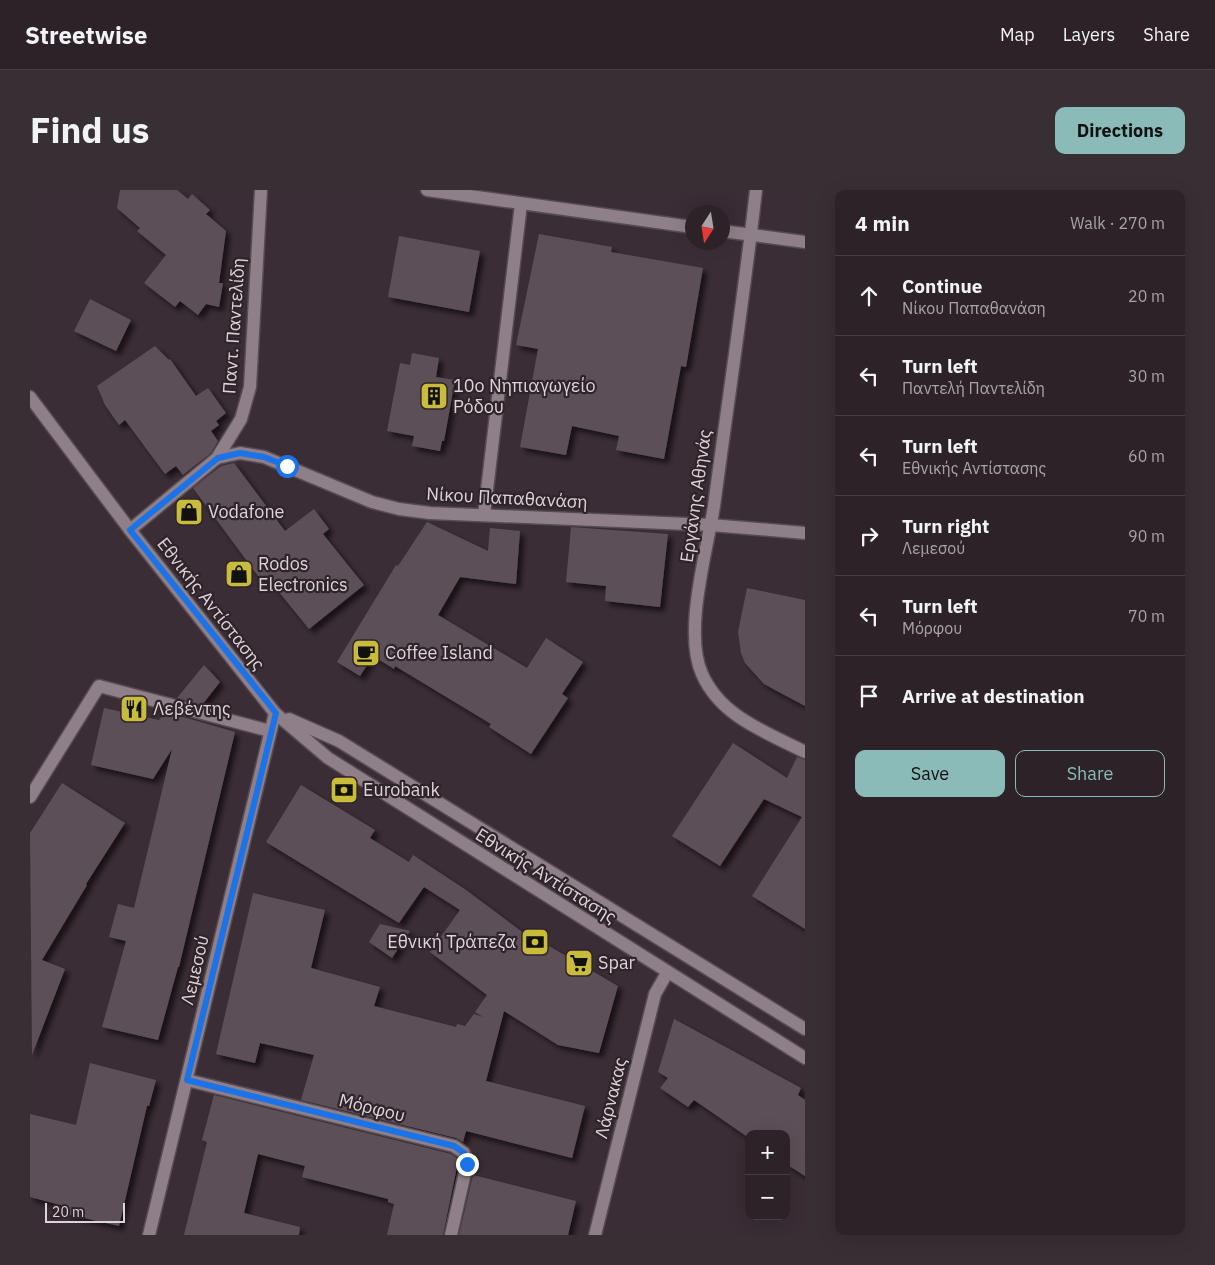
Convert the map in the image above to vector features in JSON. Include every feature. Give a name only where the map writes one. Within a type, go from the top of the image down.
[{"type":"street","name":"Παντ. Παντελίδη","points":[[218,458],[241,419],[250,387],[262,190]]},
{"type":"street","points":[[426,190],[685,226]]},
{"type":"street","name":"Εργάνης Αθηνάς","points":[[756,190],[711,526],[695,617],[696,642],[701,672],[714,697],[734,715],[805,752]]},
{"type":"street","points":[[484,515],[520,204]]},
{"type":"street","points":[[730,232],[805,242]]},
{"type":"street","name":"Εθνικής Αντίστασης","points":[[30,397],[130,530],[276,713],[328,758],[805,1058]]},
{"type":"street","name":"Νίκου Παπαθανάση","points":[[218,458],[240,453],[264,457],[350,494],[399,509],[805,533]]},
{"type":"street","points":[[130,530],[218,458]]},
{"type":"street","points":[[30,797],[99,686],[270,731]]},
{"type":"street","name":"Εθνικής Αντίστασης","points":[[276,713],[339,740],[805,1029]]},
{"type":"street","name":"Λεμεσού","points":[[149,1235],[270,731],[276,713]]},
{"type":"street","name":"Λάρνακας","points":[[595,1235],[655,994],[667,972]]},
{"type":"street","name":"Μόρφου","points":[[187,1080],[454,1146],[464,1153],[467,1164],[451,1235]]},
{"type":"building","points":[[120,190],[177,190],[188,199],[192,194],[210,210],[206,214],[226,231],[219,283],[223,283],[219,307],[206,304],[198,315],[180,301],[175,307],[144,283],[166,255],[137,231],[140,228],[117,208]]},
{"type":"building","points":[[539,234],[612,247],[611,252],[703,268],[686,367],[681,366],[664,459],[616,450],[619,436],[572,426],[566,455],[520,447],[538,349],[516,345]]},
{"type":"building","points":[[399,236],[480,251],[469,312],[388,297]]},
{"type":"building","points":[[90,299],[131,320],[116,351],[74,331]]},
{"type":"building","points":[[155,346],[170,359],[196,396],[208,388],[226,413],[216,421],[219,425],[211,431],[218,441],[211,453],[183,475],[176,466],[165,474],[125,420],[119,425],[105,405],[97,386]]},
{"type":"building","name":"10ο Νηπιαγωγείο Ρόδου","points":[[412,353],[439,358],[436,377],[455,380],[444,441],[442,441],[440,451],[412,446],[414,436],[387,431],[400,363],[410,365]]},
{"type":"building","points":[[234,463],[285,531],[314,509],[329,529],[323,534],[364,585],[309,629],[266,576],[261,580],[193,488],[221,466]]},
{"type":"building","points":[[427,522],[488,551],[490,528],[520,531],[516,584],[460,577],[438,615],[527,668],[546,638],[583,662],[562,694],[568,698],[531,754],[489,727],[491,724],[395,666],[394,669],[373,656],[360,676],[337,662],[396,565],[398,566]]},
{"type":"building","points":[[571,527],[668,534],[660,607],[605,601],[606,586],[566,582]]},
{"type":"building","points":[[747,588],[805,600],[805,706],[764,684],[745,663],[741,653],[738,632]]},
{"type":"building","points":[[204,665],[220,682],[202,705],[177,698]]},
{"type":"building","points":[[104,708],[159,720],[166,712],[235,732],[179,967],[158,1040],[102,1027],[126,941],[109,937],[118,904],[134,908],[172,749],[153,779],[91,765]]},
{"type":"building","points":[[733,743],[787,778],[797,757],[805,760],[805,929],[752,896],[802,817],[764,799],[720,866],[672,836]]},
{"type":"building","points":[[62,783],[125,823],[86,884],[42,960],[65,969],[32,1055],[30,833]]},
{"type":"building","points":[[301,785],[375,830],[370,838],[409,862],[413,855],[466,890],[529,937],[530,935],[618,986],[599,1053],[558,1045],[504,1011],[486,1081],[585,1106],[572,1158],[466,1131],[463,1142],[456,1138],[301,1100],[314,1055],[260,1043],[255,1063],[216,1054],[253,893],[325,910],[311,968],[380,987],[374,1006],[456,1027],[457,1024],[465,1026],[474,1014],[483,1017],[475,1012],[487,995],[430,952],[460,910],[424,887],[399,923],[266,842]]},
{"type":"building","points":[[380,924],[410,931],[392,958],[369,942]]},
{"type":"building","points":[[674,1019],[801,1088],[798,1095],[805,1100],[805,1176],[790,1167],[790,1130],[745,1130],[745,1135],[694,1100],[688,1107],[660,1088],[668,1078],[658,1072]]},
{"type":"building","points":[[90,1063],[156,1080],[149,1106],[147,1106],[119,1226],[66,1214],[68,1207],[30,1197],[30,1114],[76,1125]]},
{"type":"building","points":[[214,1095],[451,1154],[457,1158],[458,1162],[443,1235],[387,1235],[394,1204],[388,1202],[388,1199],[302,1177],[305,1166],[258,1154],[244,1213],[300,1227],[299,1235],[184,1235],[207,1142],[202,1140]]},
{"type":"building","points":[[473,1175],[576,1201],[568,1235],[459,1235]]},
{"type":"place","name":"10ο Νηπιαγωγείο Ρόδου","points":[[434,396]]},
{"type":"place","name":"Vodafone","points":[[189,512]]},
{"type":"place","name":"Rodos Electronics","points":[[239,574]]},
{"type":"place","name":"Coffee Island","points":[[366,653]]},
{"type":"place","name":"Λεβέντης","points":[[134,709]]},
{"type":"place","name":"Eurobank","points":[[344,790]]},
{"type":"place","name":"Εθνική Τράπεζα","points":[[535,942]]},
{"type":"place","name":"Spar","points":[[579,963]]},
{"type":"route","points":[[287,466],[264,457],[240,453],[218,458],[130,530],[276,713],[248,820],[187,1080],[454,1146],[464,1153],[467,1164]]}]
